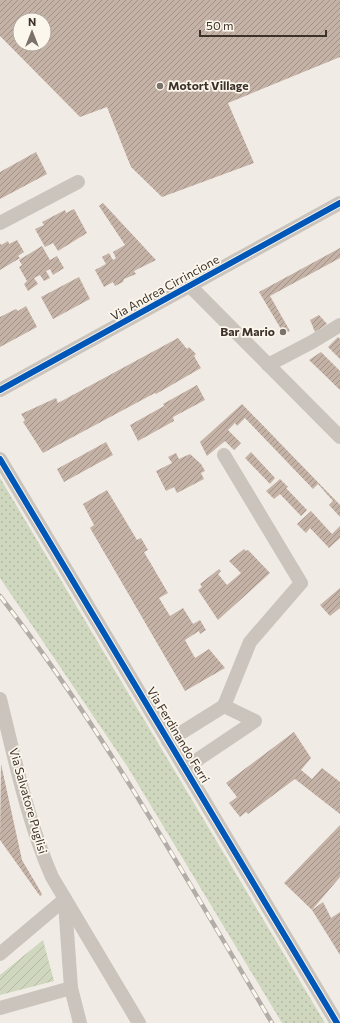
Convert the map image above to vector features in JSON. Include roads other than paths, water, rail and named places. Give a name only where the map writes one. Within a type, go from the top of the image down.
[{"type":"street","points":[[0,223],[78,182]]},
{"type":"street","name":"Via Andrea Cirrincione","points":[[0,390],[340,203]]},
{"type":"street","points":[[190,286],[340,437]]},
{"type":"street","points":[[268,365],[312,342],[340,325]]},
{"type":"street","points":[[168,741],[224,706],[250,642],[302,583],[224,455]]},
{"type":"street","name":"Via Ferdinando Ferri","points":[[0,459],[337,1023]]},
{"type":"street","name":"Via Salvatore Puglisi","points":[[0,698],[32,827],[52,877],[139,1023]]},
{"type":"street","points":[[185,768],[255,721],[224,706]]},
{"type":"street","points":[[0,954],[65,899]]},
{"type":"street","name":"Via Salvatore Puglisi","points":[[65,899],[71,988],[80,1023]]},
{"type":"street","points":[[0,1008],[71,988]]},
{"type":"railway","points":[[0,596],[38,647],[109,752],[176,860],[272,1023]]},
{"type":"place","name":"Motort Village","points":[[160,86]]},
{"type":"place","name":"Bar Mario","points":[[283,332]]}]
